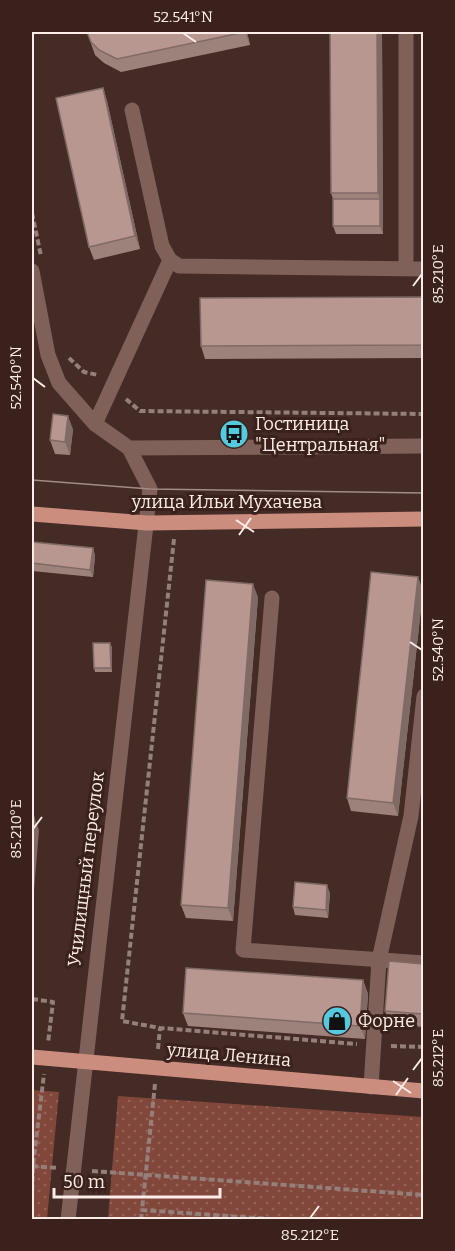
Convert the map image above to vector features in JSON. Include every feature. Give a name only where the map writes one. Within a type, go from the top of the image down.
[{"type":"main road","name":"улица Ильи Мухачева","points":[[32,514],[147,523],[423,519]]},
{"type":"main road","name":"улица Ленина","points":[[39,1058],[423,1091]]},
{"type":"street","points":[[406,32],[406,269]]},
{"type":"street","points":[[132,110],[162,246],[170,260],[179,266],[423,269]]},
{"type":"street","points":[[95,424],[170,260]]},
{"type":"street","points":[[38,269],[52,364],[59,383],[95,424],[129,448],[423,446]]},
{"type":"street","name":"Училищный переулок","points":[[68,1220],[150,489],[129,448]]},
{"type":"street","points":[[272,598],[243,950],[423,963]]},
{"type":"street","points":[[371,1087],[379,960],[411,816],[423,696]]},
{"type":"street","points":[[407,833],[423,833]]},
{"type":"path","points":[[32,213],[38,269]]},
{"type":"path","points":[[66,355],[84,372],[102,376],[140,411],[423,414]]},
{"type":"path","points":[[186,538],[174,538],[122,1022],[160,1028],[423,1047]]},
{"type":"path","points":[[32,999],[53,1002],[39,1058],[32,1200]]},
{"type":"path","points":[[141,1220],[160,1028]]},
{"type":"path","points":[[32,1166],[423,1195]]},
{"type":"path","points":[[142,1210],[285,1220]]},
{"type":"shaded area","points":[[32,1090],[59,1092],[47,1219],[32,1219]]},
{"type":"shaded area","points":[[118,1096],[423,1117],[423,1219],[108,1219]]},
{"type":"building","points":[[87,32],[245,32],[117,59],[99,50],[91,42]]},
{"type":"building","points":[[330,32],[377,32],[378,193],[331,193]]},
{"type":"building","points":[[103,88],[135,236],[89,247],[56,98]]},
{"type":"building","points":[[333,199],[380,199],[380,226],[333,226]]},
{"type":"building","points":[[423,297],[423,345],[201,346],[200,298]]},
{"type":"building","points":[[53,414],[68,416],[65,442],[50,440]]},
{"type":"building","points":[[32,542],[93,548],[90,570],[32,563]]},
{"type":"building","points":[[371,572],[418,577],[393,803],[347,798]]},
{"type":"building","points":[[206,580],[253,584],[228,908],[181,905]]},
{"type":"building","points":[[93,643],[110,643],[111,668],[94,668]]},
{"type":"building","points":[[32,816],[34,817],[32,846]]},
{"type":"building","points":[[295,882],[327,885],[326,910],[293,907]]},
{"type":"building","points":[[389,961],[423,964],[423,1014],[385,1011]]},
{"type":"building","points":[[186,968],[363,980],[360,1026],[183,1013]]},
{"type":"tram line","points":[[32,480],[150,489],[424,493]]},
{"type":"place","name":"Гостиница \"Центральная\"","points":[[234,434]]},
{"type":"place","name":"Форне","points":[[337,1021]]}]
